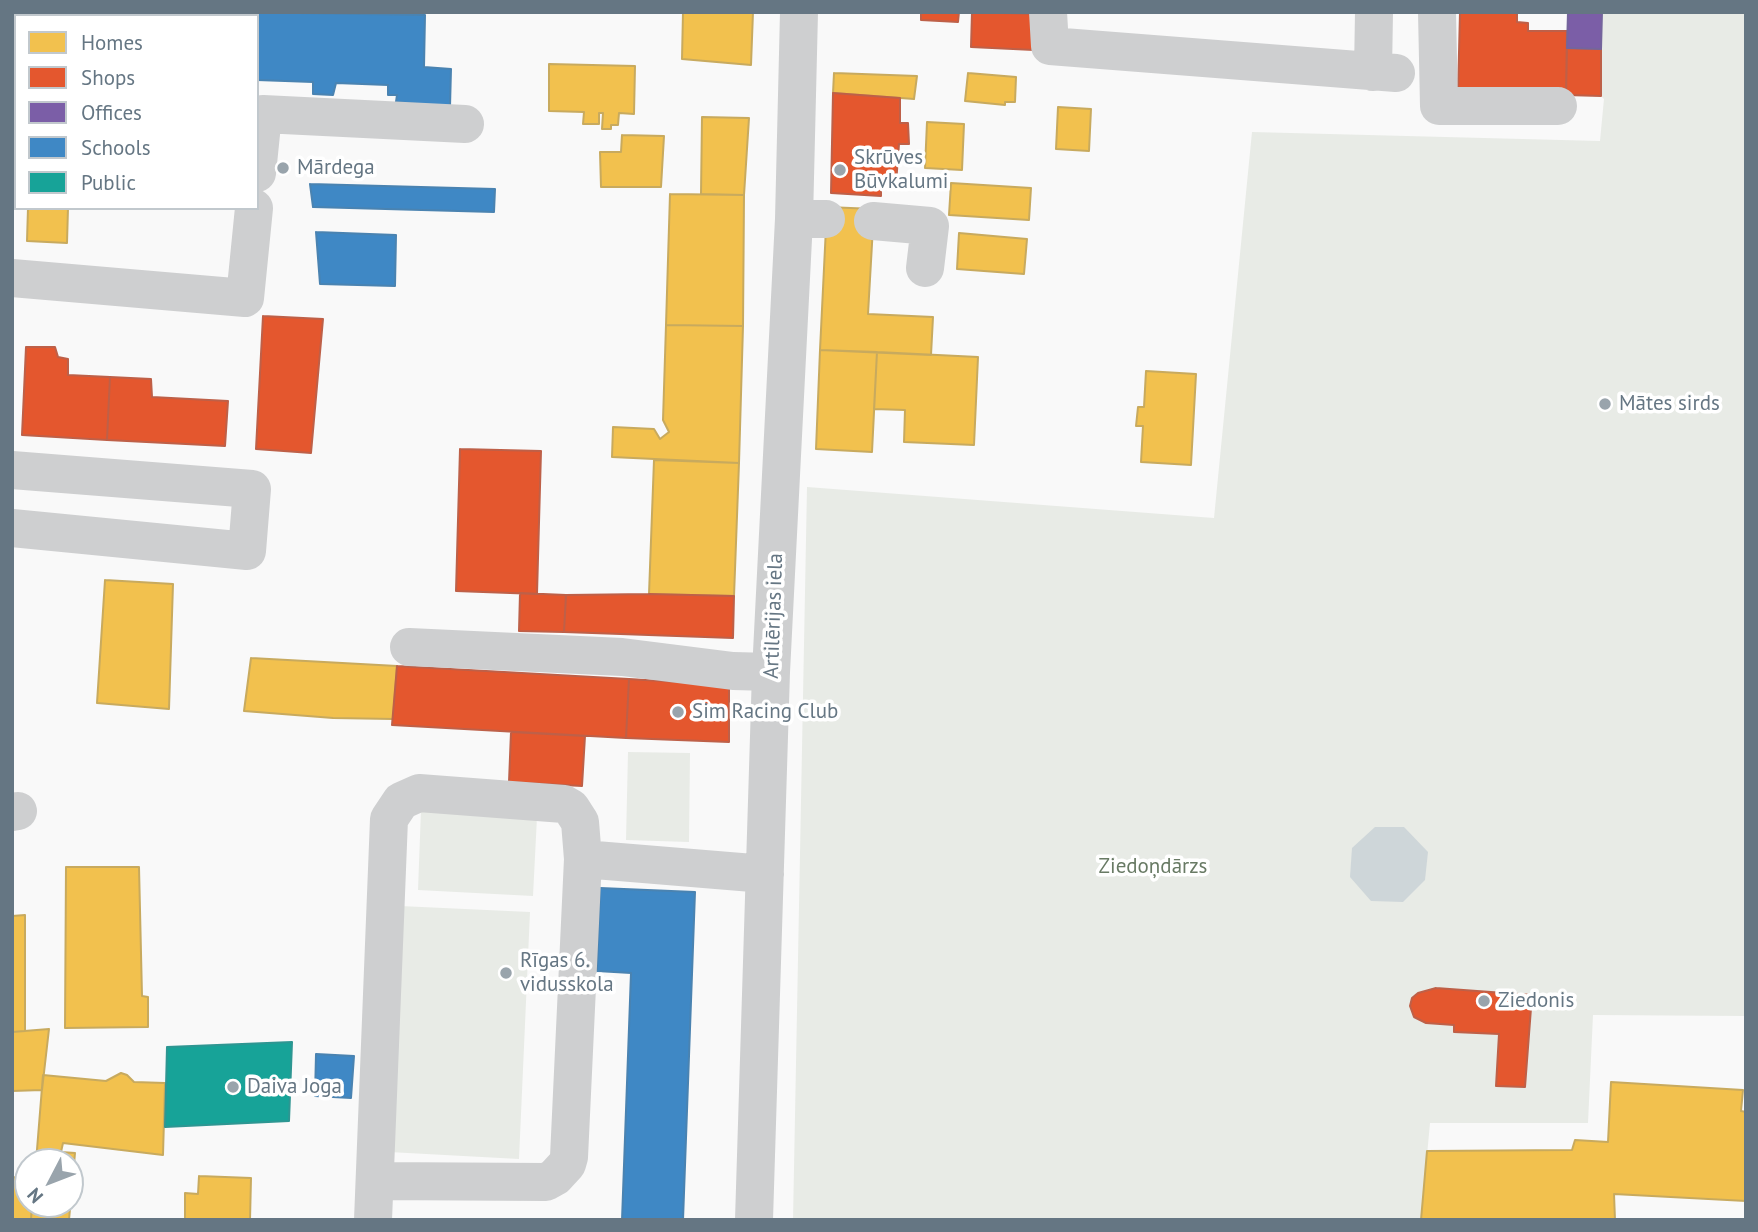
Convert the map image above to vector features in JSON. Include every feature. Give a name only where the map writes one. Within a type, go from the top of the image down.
[{"type":"street","name":"Artilērijas iela","points":[[754,1220],[771,672],[810,219],[799,12]]},
{"type":"street","points":[[1048,12],[1049,47],[1385,72],[1374,12]]},
{"type":"street","points":[[1437,12],[1439,106],[1558,106]]},
{"type":"street","points":[[259,153],[263,114],[465,124]]},
{"type":"street","points":[[12,278],[245,298],[254,210]]},
{"type":"street","points":[[873,220],[930,226],[925,268]]},
{"type":"street","points":[[12,470],[251,489],[247,551],[12,528]]},
{"type":"street","points":[[409,647],[622,657],[733,671],[771,672]]},
{"type":"street","points":[[373,1220],[389,819],[394,809],[409,796],[419,793],[564,804],[571,808],[580,822],[583,859],[567,1164],[546,1182],[375,1181]]},
{"type":"street","points":[[583,859],[765,874]]},
{"type":"green space","name":"Ziedoņdārzs","points":[[1602,12],[1746,12],[1746,1016],[1593,1015],[1588,1123],[1430,1123],[1421,1220],[793,1220],[807,487],[1214,518],[1252,132],[1600,141],[1604,99],[1601,96]]},
{"type":"green space","points":[[628,752],[690,753],[689,842],[626,840]]},
{"type":"green space","points":[[421,810],[537,817],[533,896],[418,890]]},
{"type":"green space","points":[[400,906],[530,912],[519,1159],[389,1152]]},
{"type":"shaded area","points":[[1375,827],[1404,827],[1428,852],[1425,880],[1403,902],[1371,901],[1350,877],[1352,848]]},
{"type":"building: Homes","points":[[683,12],[753,12],[751,65],[682,59]]},
{"type":"building: Homes","points":[[549,64],[635,66],[634,114],[619,113],[618,125],[611,125],[611,129],[602,129],[603,113],[599,113],[599,124],[583,124],[584,112],[549,111]]},
{"type":"building: Homes","points":[[834,73],[917,76],[914,99],[833,93]]},
{"type":"building: Homes","points":[[968,73],[1016,77],[1015,102],[1005,102],[1005,105],[965,101]]},
{"type":"building: Homes","points":[[1058,107],[1091,109],[1089,151],[1056,149]]},
{"type":"building: Homes","points":[[702,117],[749,118],[744,195],[701,194]]},
{"type":"building: Homes","points":[[927,122],[964,124],[962,170],[925,168]]},
{"type":"building: Homes","points":[[622,135],[664,136],[661,187],[601,187],[600,152],[621,152]]},
{"type":"building: Homes","points":[[951,183],[1031,188],[1029,220],[949,215]]},
{"type":"building: Homes","points":[[670,194],[744,195],[743,326],[666,325]]},
{"type":"building: Homes","points":[[827,207],[874,209],[868,314],[933,317],[931,355],[820,350]]},
{"type":"building: Homes","points":[[28,210],[68,210],[67,243],[27,241]]},
{"type":"building: Homes","points":[[959,233],[1027,239],[1024,274],[957,269]]},
{"type":"building: Homes","points":[[666,325],[743,326],[739,463],[612,457],[613,427],[654,429],[660,439],[669,432],[663,420]]},
{"type":"building: Homes","points":[[820,350],[877,352],[872,452],[816,449]]},
{"type":"building: Homes","points":[[877,352],[978,357],[974,445],[904,442],[905,410],[874,409]]},
{"type":"building: Homes","points":[[1146,371],[1196,374],[1191,465],[1141,462],[1143,426],[1136,426],[1138,407],[1144,407]]},
{"type":"building: Homes","points":[[654,460],[739,463],[734,596],[649,594]]},
{"type":"building: Homes","points":[[105,580],[173,584],[169,709],[97,703]]},
{"type":"building: Homes","points":[[251,658],[397,666],[393,719],[333,718],[244,711]]},
{"type":"building: Homes","points":[[66,867],[139,867],[142,996],[148,997],[148,1027],[65,1028]]},
{"type":"building: Homes","points":[[25,915],[25,1031],[12,1032],[12,916]]},
{"type":"building: Homes","points":[[49,1029],[42,1090],[12,1091],[12,1032]]},
{"type":"building: Homes","points":[[121,1073],[134,1082],[165,1083],[163,1155],[63,1143],[62,1148],[37,1148],[43,1075],[106,1081]]},
{"type":"building: Homes","points":[[1611,1082],[1743,1090],[1741,1111],[1746,1112],[1746,1201],[1614,1194],[1615,1220],[1421,1220],[1427,1151],[1572,1150],[1575,1140],[1608,1142]]},
{"type":"building: Homes","points":[[199,1176],[251,1178],[250,1220],[185,1220],[185,1193],[198,1194]]},
{"type":"building: Homes","points":[[12,1177],[14,1218],[31,1218],[12,1220]]},
{"type":"building: Homes","points":[[31,1218],[69,1218],[69,1220]]},
{"type":"building: Shops","points":[[921,12],[959,12],[958,22],[921,20]]},
{"type":"building: Shops","points":[[972,12],[1035,14],[1034,50],[971,47]]},
{"type":"building: Shops","points":[[1460,12],[1517,12],[1517,22],[1528,23],[1528,31],[1567,31],[1566,95],[1458,93]]},
{"type":"building: Shops","points":[[1567,48],[1601,49],[1601,96],[1566,95]]},
{"type":"building: Shops","points":[[833,93],[900,98],[900,123],[908,123],[909,144],[899,144],[896,184],[881,185],[881,196],[831,193]]},
{"type":"building: Shops","points":[[263,316],[323,319],[311,453],[256,449]]},
{"type":"building: Shops","points":[[26,347],[55,347],[58,357],[68,359],[68,375],[110,377],[107,440],[22,435]]},
{"type":"building: Shops","points":[[110,377],[151,379],[152,397],[228,401],[225,446],[107,440]]},
{"type":"building: Shops","points":[[460,449],[541,451],[537,594],[456,591]]},
{"type":"building: Shops","points":[[520,593],[566,595],[564,632],[519,631]]},
{"type":"building: Shops","points":[[566,595],[734,596],[733,638],[564,632]]},
{"type":"building: Shops","points":[[397,666],[629,679],[626,738],[392,725]]},
{"type":"building: Shops","name":"Sim Racing Club","points":[[629,679],[729,685],[729,742],[626,738]]},
{"type":"building: Shops","points":[[511,732],[585,736],[582,786],[509,782]]},
{"type":"building: Shops","points":[[1436,988],[1532,995],[1525,1087],[1496,1086],[1499,1034],[1454,1032],[1454,1025],[1426,1023],[1414,1017],[1410,1006],[1412,998],[1418,993]]},
{"type":"building: Offices","points":[[1568,12],[1602,12],[1601,49],[1567,48]]},
{"type":"building: Schools","points":[[237,12],[425,15],[424,67],[451,69],[450,107],[396,102],[397,95],[388,95],[388,85],[336,83],[333,95],[313,94],[313,82],[259,80],[259,14]]},
{"type":"building: Schools","points":[[310,184],[495,189],[494,212],[313,207]]},
{"type":"building: Schools","points":[[316,232],[396,235],[395,286],[320,284]]},
{"type":"building: Schools","points":[[600,888],[695,892],[683,1220],[622,1220],[631,973],[597,971]]},
{"type":"building: Schools","points":[[316,1054],[354,1056],[351,1098],[315,1096]]},
{"type":"building: Public","points":[[292,1042],[289,1121],[165,1127],[167,1047]]},
{"type":"place","name":"Mārdega","points":[[283,168]]},
{"type":"place","name":"Skrūves Būvkalumi","points":[[840,170]]},
{"type":"place","name":"Mātes sirds","points":[[1605,404]]},
{"type":"place","name":"Sim Racing Club","points":[[678,712]]},
{"type":"place","name":"Rīgas 6. vidusskola","points":[[506,973]]},
{"type":"place","name":"Ziedonis","points":[[1484,1001]]},
{"type":"place","name":"Daiva Joga","points":[[233,1087]]}]
